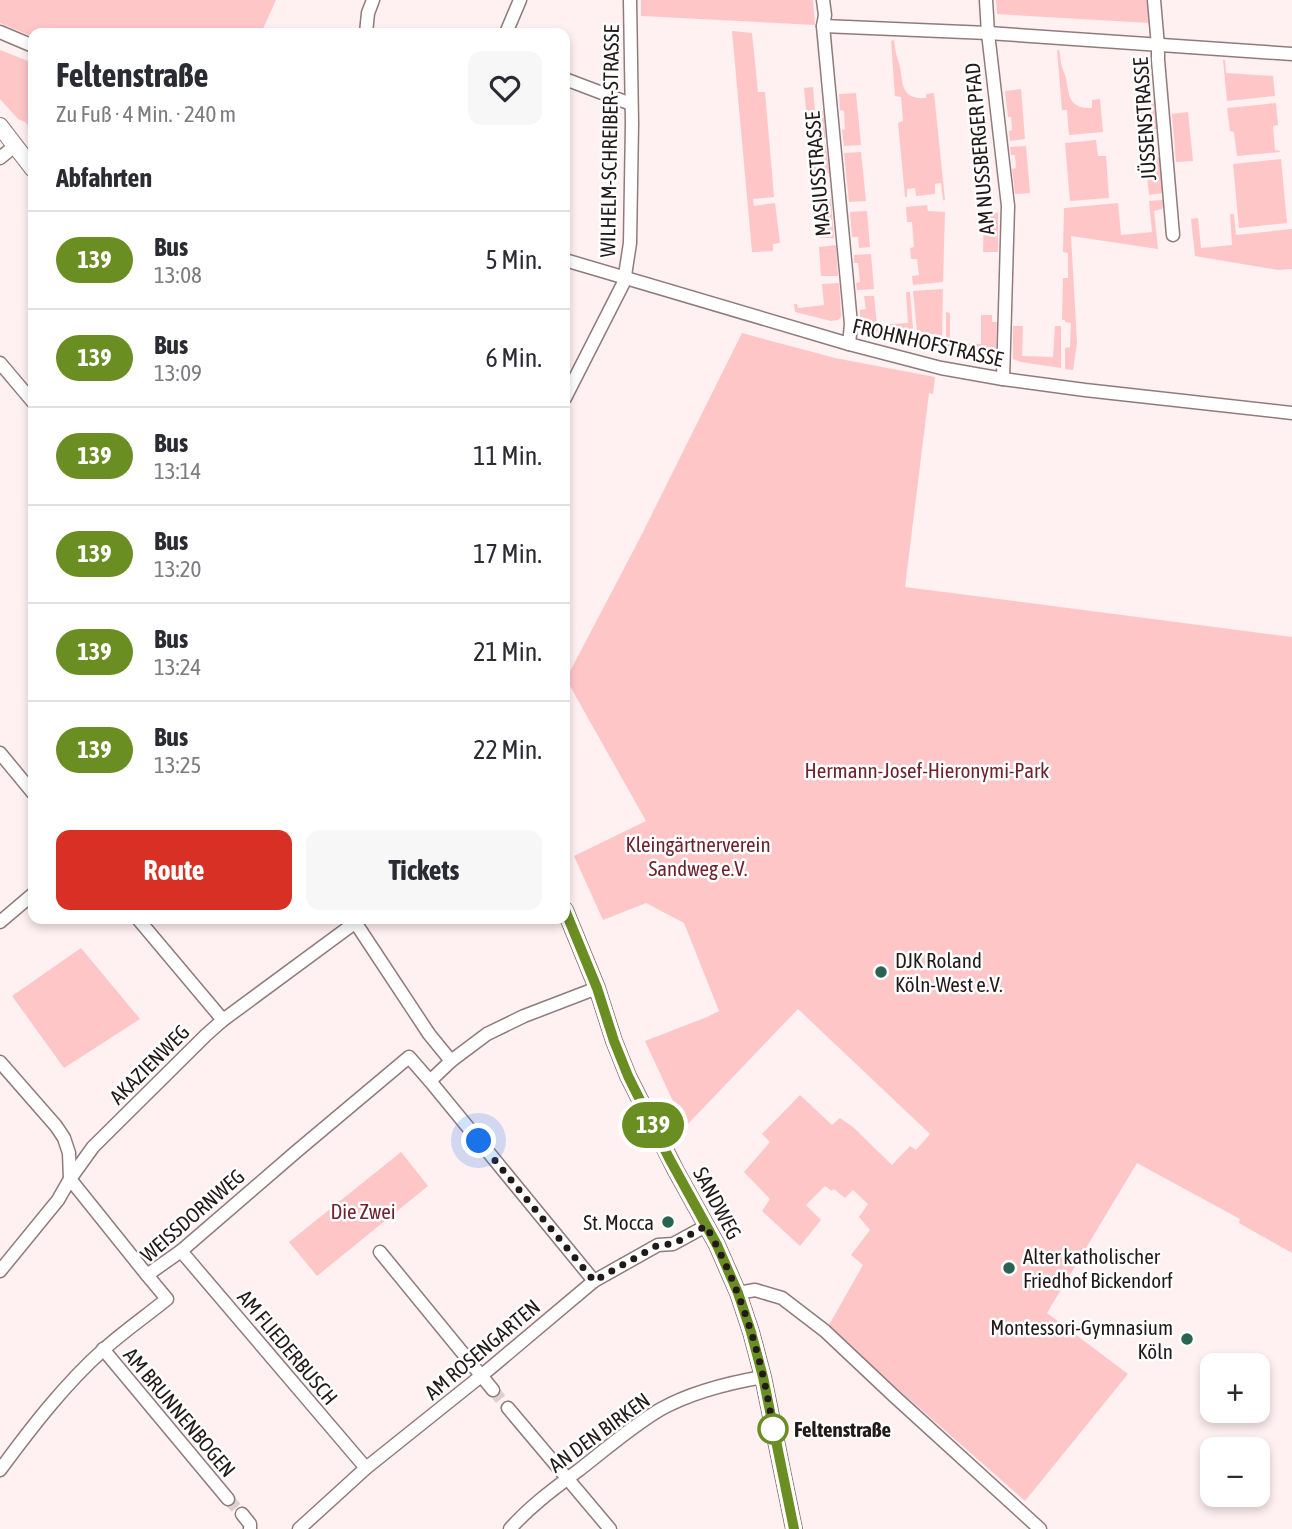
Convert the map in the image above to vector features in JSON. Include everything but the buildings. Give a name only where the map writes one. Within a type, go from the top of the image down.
[{"type":"street","points":[[366,28],[373,0]]},
{"type":"street","points":[[508,28],[520,0]]},
{"type":"street","name":"WILHELM-SCHREIBER-STRASSE","points":[[570,388],[624,279],[630,243],[630,0]]},
{"type":"street","name":"MASIUSSTRASSE","points":[[823,0],[823,26],[851,324],[849,344]]},
{"type":"street","name":"AM NUSSBERGER PFAD","points":[[986,0],[1008,206],[1003,379]]},
{"type":"street","name":"JÜSSENSTRASSE","points":[[1154,0],[1173,234]]},
{"type":"street","points":[[823,26],[988,33],[1292,54]]},
{"type":"street","points":[[0,32],[28,44]]},
{"type":"street","points":[[570,81],[631,104]]},
{"type":"street","points":[[0,126],[28,162]]},
{"type":"street","points":[[0,158],[16,145]]},
{"type":"street","name":"FROHNHOFSTRASSE","points":[[570,262],[849,344],[941,368],[1115,394],[1292,413]]},
{"type":"street","points":[[0,363],[28,396]]},
{"type":"street","points":[[0,753],[28,787]]},
{"type":"street","points":[[0,922],[28,898]]},
{"type":"street","name":"SANDWEG","points":[[570,923],[597,988],[628,1076],[726,1264],[738,1293],[763,1377],[794,1529]]},
{"type":"street","points":[[142,924],[223,1020]]},
{"type":"street","name":"AKAZIENWEG","points":[[0,1270],[58,1200],[93,1147],[223,1020],[352,924]]},
{"type":"street","points":[[360,924],[429,1034],[451,1061]]},
{"type":"street","points":[[594,1281],[430,1081],[487,1034],[524,1016],[597,988]]},
{"type":"street","name":"WEISSDORNWEG","points":[[0,1470],[76,1376],[103,1349],[167,1299],[148,1275],[181,1251],[409,1057],[430,1081]]},
{"type":"street","points":[[0,1062],[57,1126],[69,1153],[70,1180],[148,1275]]},
{"type":"street","name":"AM ROSENGARTEN","points":[[299,1529],[366,1468],[594,1281],[658,1245],[673,1244],[706,1226]]},
{"type":"street","name":"AM FLIEDERBUSCH","points":[[181,1251],[366,1468]]},
{"type":"street","points":[[380,1252],[493,1390]]},
{"type":"street","points":[[738,1293],[755,1290],[782,1298],[825,1331],[1040,1529]]},
{"type":"street","name":"AM BRUNNENBOGEN","points":[[103,1349],[228,1499]]},
{"type":"street","name":"AN DEN BIRKEN","points":[[510,1529],[537,1502],[663,1408],[691,1395],[763,1377]]},
{"type":"street","points":[[509,1408],[610,1529]]},
{"type":"street","points":[[242,1514],[250,1524],[250,1529]]},
{"type":"green space","points":[[0,0],[276,0],[263,28],[28,28],[28,35],[0,23]]},
{"type":"green space","points":[[641,0],[813,0],[815,25],[641,16]]},
{"type":"green space","points":[[996,0],[1147,0],[1149,23],[997,14]]},
{"type":"green space","points":[[732,31],[752,33],[758,92],[765,92],[774,197],[753,199],[754,206],[775,203],[780,243],[773,244],[773,251],[752,252]]},
{"type":"green space","points":[[894,40],[906,92],[917,98],[926,98],[926,94],[934,93],[945,200],[941,183],[935,184],[935,194],[916,196],[915,188],[907,189],[905,197],[898,123],[903,121],[901,97],[895,96],[891,41]]},
{"type":"green space","points":[[0,50],[28,61],[28,125],[18,119],[0,99]]},
{"type":"green space","points":[[1057,50],[1060,52],[1069,96],[1074,104],[1092,108],[1092,100],[1100,99],[1103,132],[1069,135],[1067,110],[1062,110]]},
{"type":"green space","points":[[1223,60],[1226,73],[1273,76],[1275,96],[1227,101]]},
{"type":"green space","points":[[813,87],[815,111],[823,111],[826,138],[809,139],[804,88]]},
{"type":"green space","points":[[1021,89],[1025,139],[1010,141],[1011,117],[1008,117],[1005,91]]},
{"type":"green space","points":[[856,93],[861,145],[844,146],[844,111],[840,110],[839,94]]},
{"type":"green space","points":[[1154,100],[1157,129],[1150,130],[1152,149],[1145,150],[1140,102]]},
{"type":"green space","points":[[1276,103],[1278,125],[1273,126],[1275,150],[1280,152],[1237,156],[1227,108]]},
{"type":"green space","points":[[1188,112],[1193,161],[1176,162],[1172,114]]},
{"type":"green space","points":[[1096,140],[1098,156],[1106,156],[1109,198],[1070,201],[1065,143]]},
{"type":"green space","points":[[826,145],[829,173],[821,174],[823,191],[814,192],[810,147]]},
{"type":"green space","points":[[1026,146],[1030,193],[1015,194],[1012,169],[1016,168],[1015,155],[1011,155],[1010,147]]},
{"type":"green space","points":[[861,152],[866,201],[849,202],[844,153]]},
{"type":"green space","points":[[1159,157],[1163,193],[1149,195],[1145,158]]},
{"type":"green space","points":[[1281,159],[1287,223],[1239,228],[1233,164]]},
{"type":"green space","points":[[831,199],[834,238],[818,238],[814,200]]},
{"type":"green space","points":[[1163,200],[1162,209],[1154,211],[1158,249],[1071,236],[1077,343],[1073,370],[1065,369],[1065,348],[1070,347],[1071,323],[1062,320],[1063,278],[1068,278],[1068,253],[1063,252],[1064,208],[1118,203],[1121,235],[1152,232],[1149,201]]},
{"type":"green space","points":[[927,205],[928,211],[945,212],[943,282],[913,285],[912,276],[919,275],[917,259],[911,259],[910,248],[914,247],[912,222],[907,222],[906,207]]},
{"type":"green space","points":[[867,211],[870,247],[859,248],[858,237],[852,237],[850,212]]},
{"type":"green space","points":[[984,212],[998,213],[998,252],[983,252]]},
{"type":"green space","points":[[1230,214],[1234,214],[1236,235],[1292,229],[1292,269],[1278,270],[1195,256],[1191,219],[1198,218],[1201,248],[1232,245]]},
{"type":"green space","points":[[836,245],[838,276],[821,276],[819,247]]},
{"type":"green space","points":[[871,254],[874,289],[857,290],[856,283],[860,282],[858,263],[854,263],[854,255]]},
{"type":"green space","points":[[839,283],[841,317],[838,320],[831,321],[795,312],[794,304],[797,304],[798,308],[824,305],[822,284]]},
{"type":"green space","points":[[943,289],[942,336],[917,331],[913,291]]},
{"type":"green space","points":[[906,292],[910,292],[914,341],[867,330],[860,322],[860,310],[866,309],[864,296],[874,296],[877,325],[908,323]]},
{"type":"green space","points":[[946,312],[950,313],[950,343],[981,344],[981,315],[992,315],[992,322],[997,322],[995,356],[946,348]]},
{"type":"green space","points":[[1013,326],[1023,326],[1022,356],[1053,357],[1055,326],[1061,326],[1061,368],[1013,359]]},
{"type":"green space","name":"Hermann-Josef-Hieronymi-Park","points":[[742,333],[835,358],[935,377],[933,394],[929,393],[905,587],[1292,637],[1292,1253],[1239,1223],[1240,1219],[1137,1163],[1047,1313],[1128,1374],[1025,1501],[829,1325],[863,1265],[851,1255],[870,1230],[859,1217],[868,1204],[853,1190],[845,1198],[825,1186],[806,1205],[821,1220],[800,1246],[762,1211],[770,1199],[744,1172],[770,1142],[762,1134],[800,1095],[832,1125],[840,1118],[853,1127],[892,1165],[910,1146],[916,1150],[930,1134],[798,1009],[685,1127],[645,1041],[719,1011],[684,923],[646,903],[603,920],[574,856],[646,821],[570,686],[570,671]]},
{"type":"green space","points":[[81,948],[140,1019],[64,1068],[12,996]]},
{"type":"green space","name":"Die Zwei","points":[[401,1152],[428,1186],[317,1276],[289,1242]]},
{"type":"tunnel","points":[[493,1390],[508,1408]]},
{"type":"tunnel","points":[[228,1499],[242,1514]]},
{"type":"bus line","name":"139","points":[[570,922],[628,1076],[731,1274],[763,1377],[794,1529]]},
{"type":"place","name":"DJK Roland Köln-West e.V.","points":[[881,972]]},
{"type":"place","name":"St. Mocca","points":[[668,1222]]},
{"type":"place","name":"Alter katholischer Friedhof Bickendorf","points":[[1009,1268]]},
{"type":"place","name":"Montessori-Gymnasium Köln","points":[[1187,1339]]},
{"type":"place","name":"Feltenstraße","points":[[773,1429]]},
{"type":"route","points":[[479,1141],[594,1281],[658,1245],[673,1244],[706,1226],[731,1274],[751,1332],[773,1429]]},
{"type":"park label","name":"Kleingärtnerverein Sandweg e.V.","points":[[698,856]]}]
